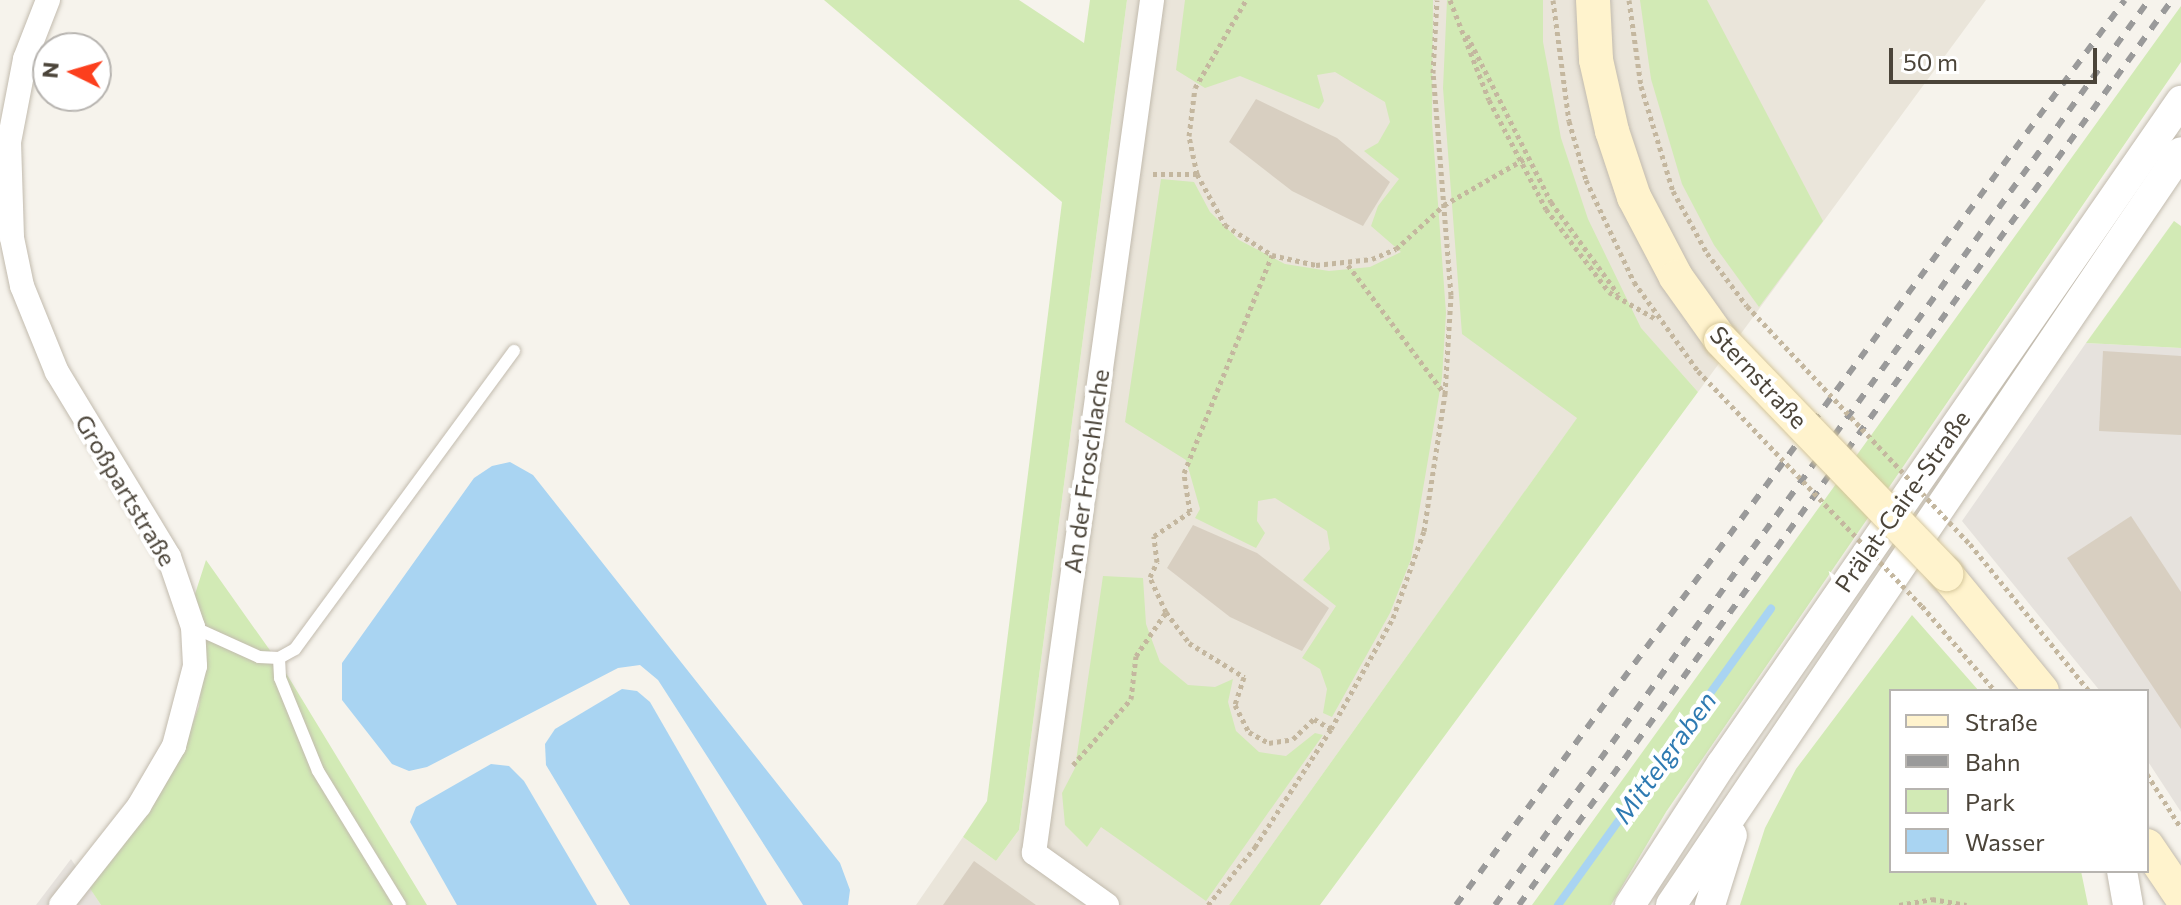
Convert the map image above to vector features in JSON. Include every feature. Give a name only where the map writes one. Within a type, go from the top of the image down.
[{"type":"main road","name":"Sternstraße","points":[[1593,2],[1596,60],[1612,131],[1634,197],[1676,277],[1721,340],[1946,574],[2040,689]]},
{"type":"main road","points":[[2149,849],[2181,896]]},
{"type":"street","name":"Großpartstraße","points":[[48,0],[25,59],[4,141],[12,238],[39,336],[169,557],[193,627],[195,666],[174,746],[139,806],[61,905]]},
{"type":"street","name":"An der Froschlache","points":[[1107,905],[1034,853],[1152,0]]},
{"type":"street","name":"Prälat-Caire-Straße","points":[[1671,905],[2014,397],[2151,168],[2181,101]]},
{"type":"street","name":"Prälat-Caire-Straße","points":[[1630,905],[1988,377],[2151,168],[2181,152]]},
{"type":"street","points":[[1988,377],[2014,397]]},
{"type":"street","points":[[1710,905],[1751,787]]},
{"type":"street","points":[[2122,873],[2128,905]]},
{"type":"lane","points":[[193,627],[259,657],[279,658],[295,649],[514,351]]},
{"type":"lane","points":[[279,658],[280,678],[318,771],[400,905]]},
{"type":"path","points":[[1246,0],[1195,88],[1189,136],[1197,174],[1225,225],[1272,255],[1316,265],[1348,265],[1396,249],[1444,205],[1526,158]]},
{"type":"path","points":[[1208,905],[1255,847],[1331,729],[1393,618],[1424,531],[1445,394],[1451,295],[1433,73],[1437,0]]},
{"type":"path","points":[[1450,0],[1526,158],[1585,252],[1619,295]]},
{"type":"path","points":[[1629,2],[1641,86],[1673,191],[1707,253],[1747,306],[1970,544],[2087,689]]},
{"type":"path","points":[[1466,35],[1477,72],[1518,161],[1577,257],[1609,292],[1660,321]]},
{"type":"path","points":[[1128,175],[1197,174]]},
{"type":"path","points":[[1272,255],[1184,473],[1190,512],[1154,536],[1157,562],[1150,577],[1166,612],[1189,643],[1244,677],[1235,705],[1249,732],[1269,743],[1293,739],[1314,719],[1331,729]]},
{"type":"path","points":[[1348,265],[1445,394]]},
{"type":"path","points":[[1672,337],[1698,371],[1922,606],[1993,689]]},
{"type":"path","points":[[1041,801],[1131,699],[1136,656],[1166,612]]},
{"type":"path","points":[[2149,777],[2181,828]]},
{"type":"path","points":[[1899,905],[1932,899],[1966,905]]},
{"type":"shaded area","points":[[1127,0],[1986,0],[1698,392],[1641,329],[1229,905],[916,905],[963,837],[996,861],[1019,830]]},
{"type":"shaded area","points":[[2086,343],[2181,348],[2181,812],[2149,763],[2149,689],[2098,689],[1962,521]]},
{"type":"shaded area","points":[[71,859],[101,905],[36,905]]},
{"type":"green space","points":[[824,0],[1019,0],[1084,43],[1090,0],[1127,0],[1019,830],[996,861],[963,837],[987,801],[1062,202]]},
{"type":"green space","points":[[1185,0],[1433,0],[1432,122],[1446,313],[1442,378],[1411,559],[1390,613],[1332,717],[1323,713],[1327,689],[1320,669],[1302,658],[1336,606],[1303,580],[1330,549],[1327,531],[1275,498],[1258,501],[1257,521],[1265,533],[1256,548],[1195,518],[1200,509],[1186,460],[1125,422],[1161,179],[1194,182],[1210,212],[1239,240],[1285,264],[1329,271],[1370,267],[1401,252],[1371,226],[1378,206],[1399,179],[1364,151],[1378,143],[1390,122],[1385,102],[1335,72],[1317,75],[1324,101],[1319,109],[1240,76],[1205,88],[1176,70]]},
{"type":"green space","points":[[1447,0],[1543,0],[1543,42],[1561,138],[1588,219],[1641,328],[1698,392],[1320,905],[1229,905],[1577,418],[1462,334],[1443,88]]},
{"type":"green space","points":[[1640,0],[1707,0],[1823,221],[1759,307],[1714,245],[1682,184],[1651,79]]},
{"type":"green space","points":[[2181,6],[2181,62],[1666,812],[1611,905],[1532,905]]},
{"type":"green space","points":[[2174,221],[2181,226],[2181,348],[2086,343]]},
{"type":"green space","points":[[206,560],[286,673],[427,905],[101,905],[89,887],[182,752],[199,706],[204,663],[195,594]]},
{"type":"green space","points":[[1103,576],[1143,578],[1146,624],[1160,662],[1188,685],[1215,687],[1233,679],[1228,702],[1236,731],[1259,752],[1286,756],[1315,733],[1323,735],[1206,901],[1101,827],[1087,847],[1065,825],[1062,793],[1075,768]]},
{"type":"green space","points":[[1912,615],[1977,689],[1889,689],[1889,873],[2081,873],[2088,905],[1740,905],[1765,828],[1796,769]]},
{"type":"water","points":[[510,462],[533,475],[840,863],[850,890],[848,905],[803,905],[658,680],[640,665],[618,668],[427,767],[409,771],[392,764],[342,700],[342,663],[474,478],[492,466]]},
{"type":"water","points":[[622,689],[637,691],[650,702],[767,905],[630,905],[546,765],[545,744],[555,729]]},
{"type":"water","points":[[491,764],[509,766],[524,781],[597,905],[457,905],[410,822],[416,807]]},
{"type":"building","points":[[1256,99],[1337,138],[1390,182],[1363,226],[1292,191],[1229,142]]},
{"type":"building","points":[[2103,351],[2181,356],[2181,435],[2099,431]]},
{"type":"building","points":[[2131,516],[2181,592],[2181,729],[2067,558]]},
{"type":"building","points":[[1193,525],[1257,553],[1329,608],[1302,651],[1230,617],[1167,568]]},
{"type":"building","points":[[974,861],[1036,905],[943,905]]},
{"type":"waterway","name":"Mittelgraben","points":[[1558,905],[1771,609]]},
{"type":"railway","points":[[1456,905],[2125,0]]},
{"type":"railway","points":[[1495,905],[2149,0]]},
{"type":"railway","points":[[1519,905],[2172,0]]}]
